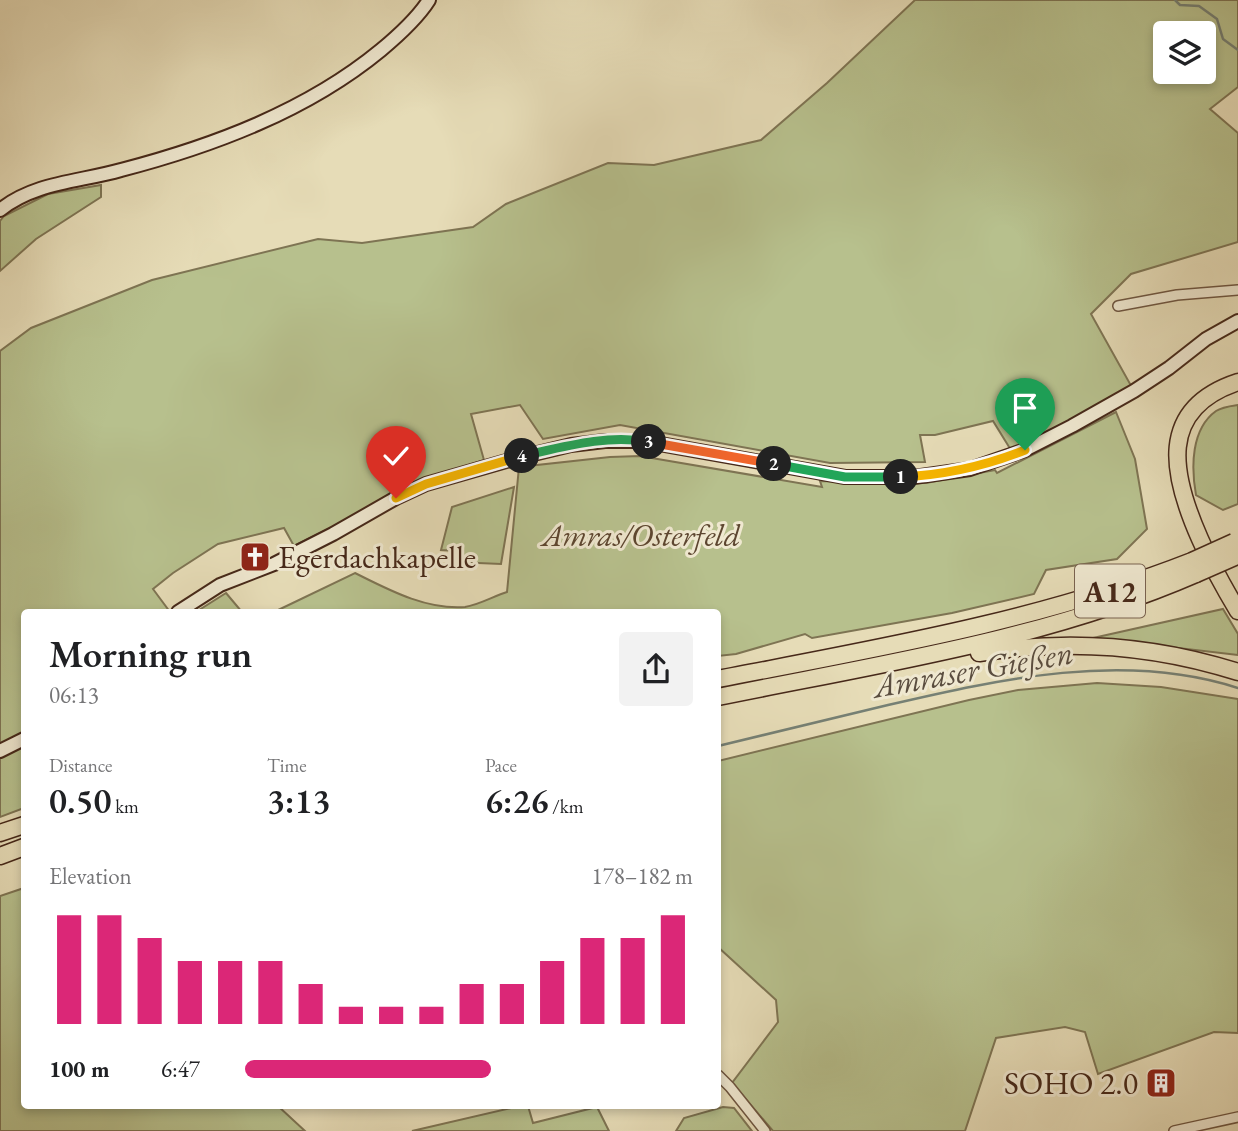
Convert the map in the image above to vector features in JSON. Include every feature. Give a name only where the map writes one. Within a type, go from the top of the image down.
[{"type":"highway","points":[[1238,383],[1216,391],[1196,404],[1182,427],[1176,456],[1180,487],[1187,509],[1209,559],[1238,611]]},
{"type":"highway","points":[[1238,394],[1220,400],[1199,416],[1186,445],[1185,468],[1203,526],[1238,596]]},
{"type":"highway","name":"A12","points":[[721,696],[935,654],[1076,619],[1133,600],[1237,546]]},
{"type":"highway","name":"A12","points":[[721,678],[1027,615],[1194,567]]},
{"type":"highway","points":[[935,654],[962,656],[1035,647],[1097,646],[1157,652],[1238,672]]},
{"type":"highway","points":[[0,833],[21,826]]},
{"type":"highway","points":[[0,856],[21,848]]},
{"type":"main road","points":[[0,210],[35,190],[135,166],[195,147],[287,110],[356,70],[404,30],[429,0]]},
{"type":"main road","points":[[183,609],[220,586],[274,564],[426,484],[517,457],[571,445],[605,441],[643,441],[845,477],[914,477],[970,469],[1025,450],[1072,426],[1134,391],[1170,368],[1206,339],[1238,321]]},
{"type":"main road","points":[[0,751],[21,741]]},
{"type":"street","points":[[1118,306],[1178,295],[1238,290]]},
{"type":"street","points":[[721,1078],[765,1131]]},
{"type":"street","points":[[1174,1131],[1238,1117]]},
{"type":"green space","points":[[915,0],[1238,0],[1238,87],[1210,109],[1238,133],[1238,242],[1131,274],[1091,314],[1134,391],[1014,455],[993,421],[935,435],[920,435],[925,462],[830,463],[620,425],[543,439],[520,405],[471,414],[484,460],[438,475],[294,546],[284,528],[218,544],[153,589],[168,609],[21,609],[21,809],[0,817],[0,351],[31,328],[152,280],[318,239],[362,243],[473,227],[506,204],[608,163],[654,165],[761,140],[827,83]]},
{"type":"green space","points":[[101,185],[101,197],[36,239],[0,271],[0,221],[4,216],[48,194]]},
{"type":"green space","points":[[1238,405],[1238,504],[1223,510],[1196,495],[1195,449],[1197,438],[1208,419],[1218,410]]},
{"type":"green space","name":"Amras/Osterfeld","points":[[1116,412],[1135,459],[1147,529],[1117,559],[1046,570],[1034,594],[952,613],[812,638],[805,634],[736,654],[721,656],[721,609],[280,609],[355,573],[408,598],[450,607],[465,607],[507,592],[519,467],[640,456],[822,487],[820,481],[926,483],[995,470],[997,473]]},
{"type":"green space","points":[[514,487],[501,564],[455,562],[456,551],[441,550],[452,507]]},
{"type":"green space","points":[[226,593],[239,609],[201,609]]},
{"type":"green space","points":[[1223,609],[1238,634],[1238,655],[1093,638]]},
{"type":"green space","points":[[1097,683],[1161,687],[1238,699],[1238,1033],[1214,1032],[1098,1074],[1085,1032],[1065,1027],[996,1038],[965,1131],[773,1131],[732,1083],[778,1022],[776,1000],[721,950],[721,760],[1018,690]]},
{"type":"green space","points":[[21,889],[21,1109],[281,1109],[305,1131],[0,1131],[0,896]]},
{"type":"green space","points":[[721,1108],[734,1108],[752,1131],[676,1131],[684,1118]]},
{"type":"green space","points":[[507,1109],[529,1109],[533,1123],[598,1109],[609,1131],[412,1131]]},
{"type":"waterway","points":[[1175,0],[1180,5],[1199,6],[1217,19],[1223,39],[1238,50]]},
{"type":"waterway","name":"Amraser Gießen","points":[[721,745],[931,695],[1018,678],[1063,673],[1151,671],[1195,677],[1238,688]]},
{"type":"place","name":"Egerdachkapelle","points":[[255,557]]},
{"type":"place","name":"SOHO 2.0","points":[[1161,1083]]},
{"type":"route","points":[[396,498],[426,484],[517,457],[571,445],[605,441],[643,441],[845,477],[880,478],[939,475],[996,462],[1025,450]]}]
